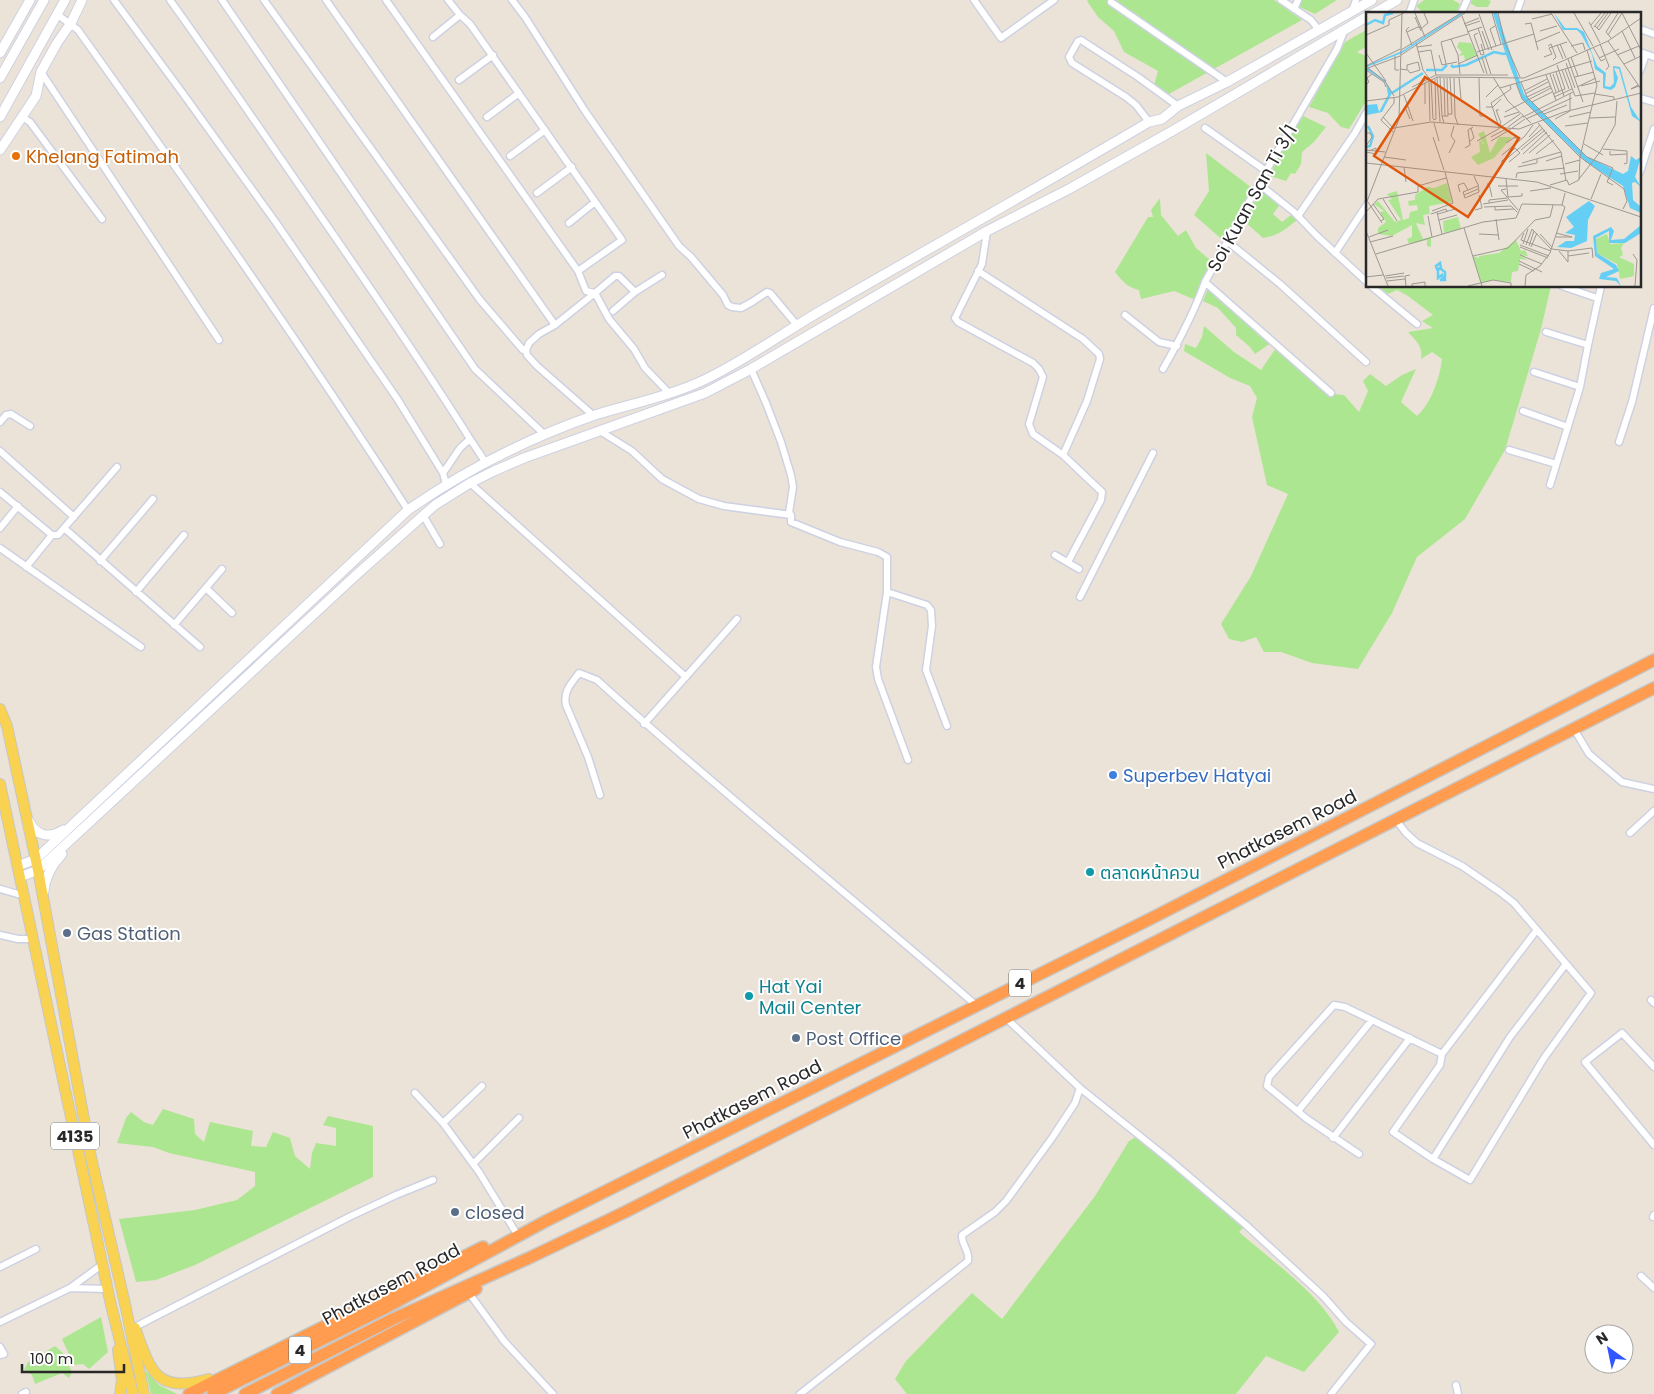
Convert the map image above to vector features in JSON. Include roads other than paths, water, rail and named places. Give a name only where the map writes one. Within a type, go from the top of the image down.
[{"type":"highway","name":"Phatkasem Road","points":[[213,1394],[387,1307],[546,1221],[1167,911],[1654,660]]},
{"type":"highway","name":"Phatkasem Road","points":[[245,1394],[393,1319],[529,1258],[625,1212],[1654,688]]},
{"type":"highway","points":[[189,1394],[515,1231],[546,1221]]},
{"type":"highway","points":[[277,1394],[469,1293],[529,1258]]},
{"type":"main road","points":[[0,53],[30,0]]},
{"type":"main road","points":[[0,78],[44,0]]},
{"type":"main road","points":[[0,117],[65,0]]},
{"type":"main road","points":[[0,150],[36,96],[41,72],[71,23],[82,0]]},
{"type":"main road","points":[[19,871],[36,859],[408,510],[446,484],[545,435],[594,416],[702,381],[747,357],[796,324],[1149,122],[1162,119],[1178,106],[1227,82],[1372,0]]},
{"type":"main road","points":[[1376,12],[1397,0]]},
{"type":"main road","points":[[19,871],[38,870],[355,576],[435,505],[470,483],[524,458],[705,393],[751,369],[987,231],[1069,189],[1366,17]]},
{"type":"main road","points":[[1061,174],[1069,189]]},
{"type":"main road","name":"4135","points":[[0,709],[7,726],[36,859],[91,1157],[144,1394]]},
{"type":"main road","name":"4135","points":[[0,784],[111,1305],[133,1394]]},
{"type":"main road","points":[[26,814],[32,828],[45,836],[52,836],[58,833],[82,816]]},
{"type":"main road","points":[[43,896],[45,880],[50,870],[88,824]]},
{"type":"main road","points":[[125,1304],[147,1362],[157,1378],[170,1386],[184,1387],[192,1385],[238,1368]]},
{"type":"main road","points":[[111,1305],[122,1380],[120,1394]]},
{"type":"street","points":[[114,0],[271,216],[398,400],[443,474],[446,484]]},
{"type":"street","points":[[170,0],[383,306],[443,394],[486,463]]},
{"type":"street","points":[[222,0],[475,369],[545,435]]},
{"type":"street","points":[[264,0],[480,300],[523,350],[526,350]]},
{"type":"street","points":[[326,0],[554,325]]},
{"type":"street","points":[[386,0],[578,271],[586,291],[595,293],[609,319],[634,349],[645,368],[669,393]]},
{"type":"street","points":[[448,0],[470,24],[622,240],[578,271]]},
{"type":"street","points":[[512,0],[525,17],[585,111],[679,246],[691,257],[723,296],[728,306],[741,308],[767,292],[770,293],[796,324]]},
{"type":"street","points":[[977,1],[1000,38],[1054,0]]},
{"type":"street","points":[[1282,0],[1311,20],[1319,30]]},
{"type":"street","points":[[1294,9],[1298,0]]},
{"type":"street","points":[[1352,11],[1356,0]]},
{"type":"street","points":[[1410,12],[1414,0]]},
{"type":"street","points":[[1462,12],[1466,0]]},
{"type":"street","points":[[1517,12],[1521,0]]},
{"type":"street","points":[[1111,2],[1227,82]]},
{"type":"street","points":[[58,14],[78,30],[210,216],[353,425],[408,510]]},
{"type":"street","points":[[433,37],[460,15]]},
{"type":"street","name":"Soi Kuan San Ti 3/1","points":[[1163,369],[1198,302],[1205,282],[1266,171],[1337,49],[1345,29]]},
{"type":"street","points":[[1149,122],[1136,105],[1126,97],[1072,64],[1070,57],[1078,41],[1081,40],[1122,66],[1178,106]]},
{"type":"street","points":[[1643,53],[1654,57]]},
{"type":"street","points":[[34,55],[46,63]]},
{"type":"street","points":[[459,80],[492,55]]},
{"type":"street","points":[[41,72],[219,340]]},
{"type":"street","points":[[487,117],[519,93]]},
{"type":"street","points":[[1298,216],[1356,133],[1366,114]]},
{"type":"street","points":[[22,117],[30,122],[102,218]]},
{"type":"street","points":[[1205,128],[1266,171]]},
{"type":"street","points":[[1642,166],[1654,129]]},
{"type":"street","points":[[510,156],[545,130]]},
{"type":"street","points":[[537,193],[572,167]]},
{"type":"street","points":[[1260,184],[1298,216],[1366,281]]},
{"type":"street","points":[[569,223],[595,202]]},
{"type":"street","points":[[1335,253],[1366,206]]},
{"type":"street","points":[[987,231],[982,264],[955,318],[958,322],[1033,364],[1039,370],[1043,377],[1029,424],[1033,434],[1063,455],[1102,492],[1101,500],[1068,562]]},
{"type":"street","points":[[1227,241],[1280,284],[1366,362]]},
{"type":"street","points":[[978,271],[1083,339],[1099,354],[1100,359],[1087,401],[1063,455]]},
{"type":"street","points":[[613,312],[635,292],[662,275]]},
{"type":"street","points":[[594,416],[536,366],[527,355],[526,350],[529,343],[539,334],[554,325],[615,276],[619,276],[635,292]]},
{"type":"street","points":[[1205,282],[1331,393]]},
{"type":"street","points":[[1373,288],[1418,324]]},
{"type":"street","points":[[1568,288],[1597,298]]},
{"type":"street","points":[[1550,485],[1580,387],[1600,288]]},
{"type":"street","points":[[1619,442],[1632,402],[1654,308]]},
{"type":"street","points":[[1125,315],[1159,342],[1176,346]]},
{"type":"street","points":[[1546,332],[1588,345]]},
{"type":"street","points":[[751,369],[775,426],[791,474],[793,487],[789,513],[791,515],[791,522],[840,542],[886,556],[887,592],[876,667],[878,679],[908,760]]},
{"type":"street","points":[[1534,372],[1580,387]]},
{"type":"street","points":[[1523,411],[1568,427]]},
{"type":"street","points":[[0,422],[11,414],[30,426]]},
{"type":"street","points":[[600,431],[632,451],[662,479],[699,499],[724,506],[791,515]]},
{"type":"street","points":[[443,474],[460,448],[470,439]]},
{"type":"street","points":[[1509,450],[1556,464]]},
{"type":"street","points":[[0,451],[74,517]]},
{"type":"street","points":[[1080,597],[1153,453]]},
{"type":"street","points":[[26,567],[52,535],[58,534],[64,528],[117,467]]},
{"type":"street","points":[[470,483],[686,677]]},
{"type":"street","points":[[0,492],[52,535]]},
{"type":"street","points":[[100,561],[153,500]]},
{"type":"street","points":[[0,528],[18,506]]},
{"type":"street","points":[[423,515],[440,544]]},
{"type":"street","points":[[64,528],[200,647]]},
{"type":"street","points":[[136,592],[184,535]]},
{"type":"street","points":[[0,548],[141,647]]},
{"type":"street","points":[[1055,555],[1079,569]]},
{"type":"street","points":[[174,625],[222,569]]},
{"type":"street","points":[[206,588],[232,613]]},
{"type":"street","points":[[887,592],[927,605],[931,610],[932,626],[926,670],[948,726]]},
{"type":"street","points":[[644,724],[738,619]]},
{"type":"street","points":[[600,795],[588,757],[566,705],[566,690],[579,673],[596,680],[699,772],[791,847],[977,1006]]},
{"type":"street","points":[[1574,729],[1589,754],[1622,782],[1654,790]]},
{"type":"street","points":[[1630,833],[1654,811]]},
{"type":"street","points":[[1396,820],[1416,843],[1462,866],[1514,904],[1590,993],[1544,1058],[1470,1180],[1433,1159],[1393,1132],[1440,1065],[1442,1054],[1536,931]]},
{"type":"street","points":[[0,889],[25,896]]},
{"type":"street","points":[[0,935],[18,939],[34,939]]},
{"type":"street","points":[[1433,1159],[1510,1036],[1566,964]]},
{"type":"street","points":[[1360,1154],[1333,1138],[1267,1086],[1269,1077],[1334,1005],[1345,1007],[1442,1054]]},
{"type":"street","points":[[1006,1018],[1080,1088],[1171,1160],[1246,1225],[1318,1291],[1346,1322],[1370,1344],[1331,1394]]},
{"type":"street","points":[[1298,1111],[1372,1020]]},
{"type":"street","points":[[1654,1067],[1622,1033],[1585,1062],[1654,1145]]},
{"type":"street","points":[[1333,1138],[1410,1038]]},
{"type":"street","points":[[442,1123],[482,1086]]},
{"type":"street","points":[[800,1394],[968,1261],[969,1256],[962,1235],[995,1212],[1006,1201],[1075,1103],[1080,1088]]},
{"type":"street","points":[[415,1094],[442,1123],[473,1164],[515,1231]]},
{"type":"street","points":[[473,1164],[519,1118]]},
{"type":"street","points":[[135,1327],[349,1217],[433,1180]]},
{"type":"street","points":[[0,1267],[36,1249]]},
{"type":"street","points":[[0,1322],[70,1288],[103,1264]]},
{"type":"street","points":[[1641,1276],[1654,1288]]},
{"type":"street","points":[[70,1288],[108,1290]]},
{"type":"street","points":[[469,1293],[504,1340],[554,1394]]},
{"type":"street","points":[[0,1347],[4,1354],[0,1356]]},
{"type":"street","points":[[1456,1385],[1458,1394]]},
{"type":"place","name":"Khelang Fatimah","points":[[16,156]]},
{"type":"place","name":"Superbev Hatyai","points":[[1113,775]]},
{"type":"place","name":"ตลาดหน้าควน","points":[[1090,872]]},
{"type":"place","name":"Gas Station","points":[[67,933]]},
{"type":"place","name":"Hat Yai Mail Center","points":[[749,996]]},
{"type":"place","name":"Post Office","points":[[796,1038]]},
{"type":"place","name":"closed","points":[[455,1212]]}]
